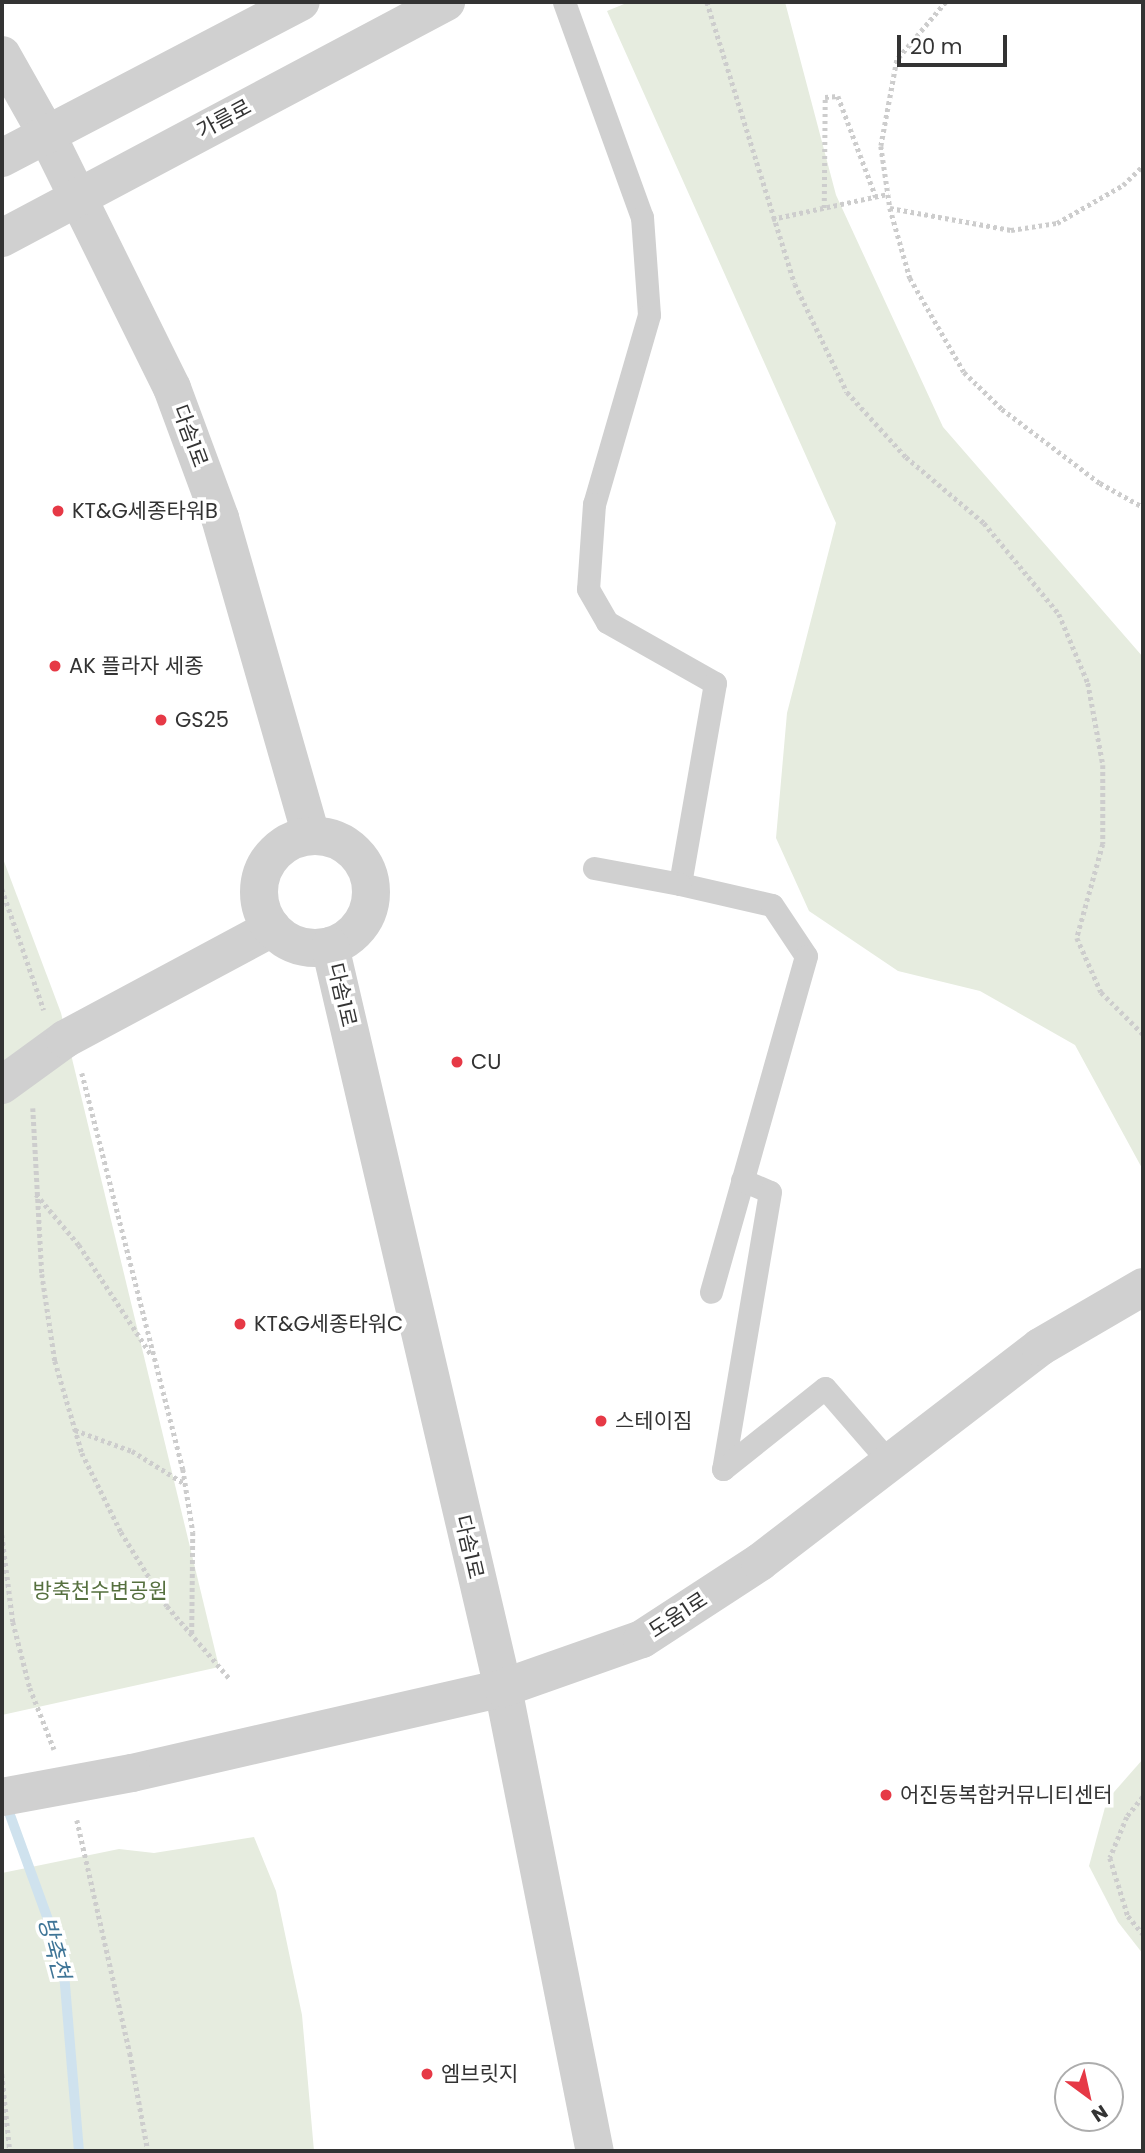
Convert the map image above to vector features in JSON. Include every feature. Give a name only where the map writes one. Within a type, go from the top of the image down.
[{"type":"street","points":[[2,158],[301,2]]},
{"type":"street","name":"가름로","points":[[2,238],[446,2]]},
{"type":"street","name":"다솜1로","points":[[2,55],[47,135],[172,388],[220,518],[311,835],[346,844],[360,857],[370,881],[369,909],[361,925],[330,946],[292,944],[272,928]]},
{"type":"street","points":[[18,1094],[65,1039],[272,928],[259,901],[266,863],[278,849],[311,835]]},
{"type":"street","name":"다솜1로","points":[[330,946],[503,1688],[594,2151]]},
{"type":"street","name":"도움1로","points":[[2,1797],[132,1773],[503,1688],[642,1639],[760,1562],[1040,1347],[1143,1287]]},
{"type":"lane","points":[[564,2],[642,217],[649,315],[594,504],[588,589],[607,622],[715,683],[680,884]]},
{"type":"lane","points":[[594,868],[772,905],[806,956],[711,1292]]},
{"type":"lane","points":[[742,1180],[770,1192],[723,1469],[825,1388],[890,1462]]},
{"type":"path","points":[[707,2],[794,284],[847,393],[906,457],[984,523],[1059,614],[1088,683],[1103,765],[1103,844],[1077,938],[1101,992],[1143,1034]]},
{"type":"path","points":[[946,2],[897,60],[881,146],[890,208],[910,278],[964,372],[1002,409],[1100,483],[1143,507]]},
{"type":"path","points":[[824,208],[825,97],[838,96],[876,197]]},
{"type":"path","points":[[890,208],[1012,230],[1057,223],[1123,185],[1143,166]]},
{"type":"path","points":[[772,219],[888,194]]},
{"type":"path","points":[[2,889],[47,1017]]},
{"type":"path","points":[[82,1073],[186,1485],[193,1532],[192,1634]]},
{"type":"path","points":[[18,1094],[36,1194],[55,1361],[75,1430],[121,1532],[167,1606],[230,1679]]},
{"type":"path","points":[[36,1194],[79,1245],[153,1358]]},
{"type":"path","points":[[75,1430],[132,1451],[186,1485]]},
{"type":"path","points":[[2,1535],[13,1622],[30,1688],[58,1759]]},
{"type":"path","points":[[1143,1797],[1126,1817],[1110,1857],[1128,1916],[1143,1934]]},
{"type":"path","points":[[74,1809],[98,1900],[148,2151]]},
{"type":"path","points":[[2,2074],[10,2151]]},
{"type":"green space","points":[[629,2],[785,2],[836,195],[943,427],[1143,657],[1143,1170],[1075,1045],[980,991],[898,971],[809,911],[776,838],[787,713],[836,523],[607,11]]},
{"type":"green space","name":"방축천수변공원","points":[[2,856],[61,1013],[219,1667],[2,1715]]},
{"type":"green space","points":[[1143,1759],[1143,1954],[1118,1922],[1089,1866],[1107,1800]]},
{"type":"green space","points":[[254,1837],[276,1891],[302,2015],[314,2151],[2,2151],[2,1873],[119,1849],[154,1853]]},
{"type":"waterway","name":"방축천","points":[[6,1804],[63,1961],[79,2151]]},
{"type":"place","name":"KT&G세종타워B","points":[[58,511]]},
{"type":"place","name":"AK 플라자 세종","points":[[55,666]]},
{"type":"place","name":"GS25","points":[[161,720]]},
{"type":"place","name":"CU","points":[[457,1062]]},
{"type":"place","name":"KT&G세종타워C","points":[[240,1324]]},
{"type":"place","name":"스테이짐","points":[[601,1421]]},
{"type":"place","name":"어진동복합커뮤니티센터","points":[[886,1795]]},
{"type":"place","name":"엠브릿지","points":[[427,2074]]}]
